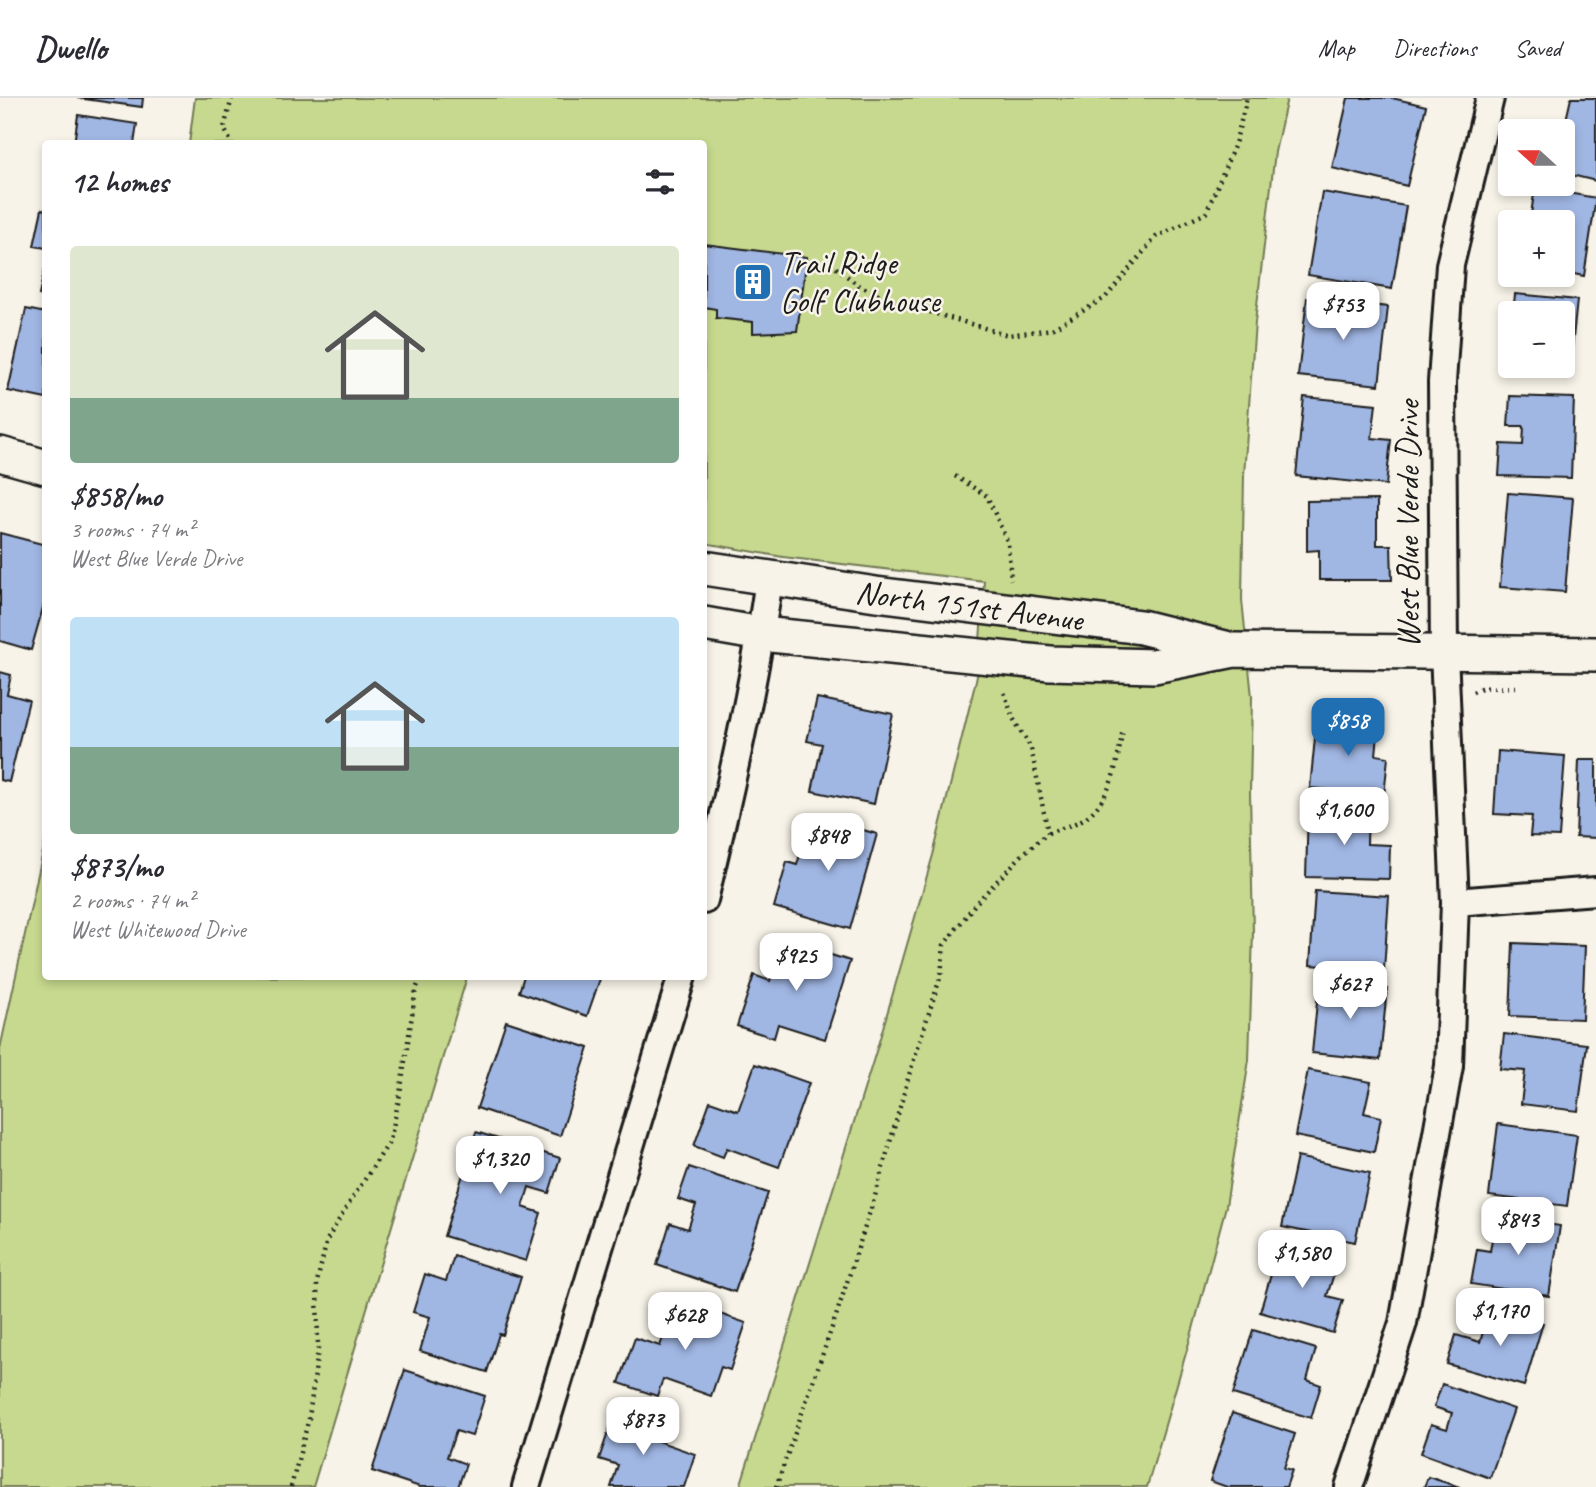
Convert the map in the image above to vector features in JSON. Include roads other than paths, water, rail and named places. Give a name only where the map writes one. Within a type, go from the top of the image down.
[{"type":"street","name":"West Blue Verde Drive","points":[[1349,1487],[1403,1323],[1449,1066],[1455,902],[1444,653],[1443,382],[1450,265],[1490,98]]},
{"type":"street","points":[[0,454],[42,466]]},
{"type":"street","name":"North 151st Avenue","points":[[707,569],[769,579],[1141,627],[1234,650]]},
{"type":"street","points":[[707,887],[737,757],[769,579]]},
{"type":"street","name":"North 151st Avenue","points":[[707,625],[761,634],[1050,663],[1154,666],[1234,650],[1596,654]]},
{"type":"street","points":[[1455,902],[1596,891]]},
{"type":"street","points":[[526,1487],[681,980]]},
{"type":"place","name":"Trail Ridge Golf Clubhouse","points":[[753,282]]}]
